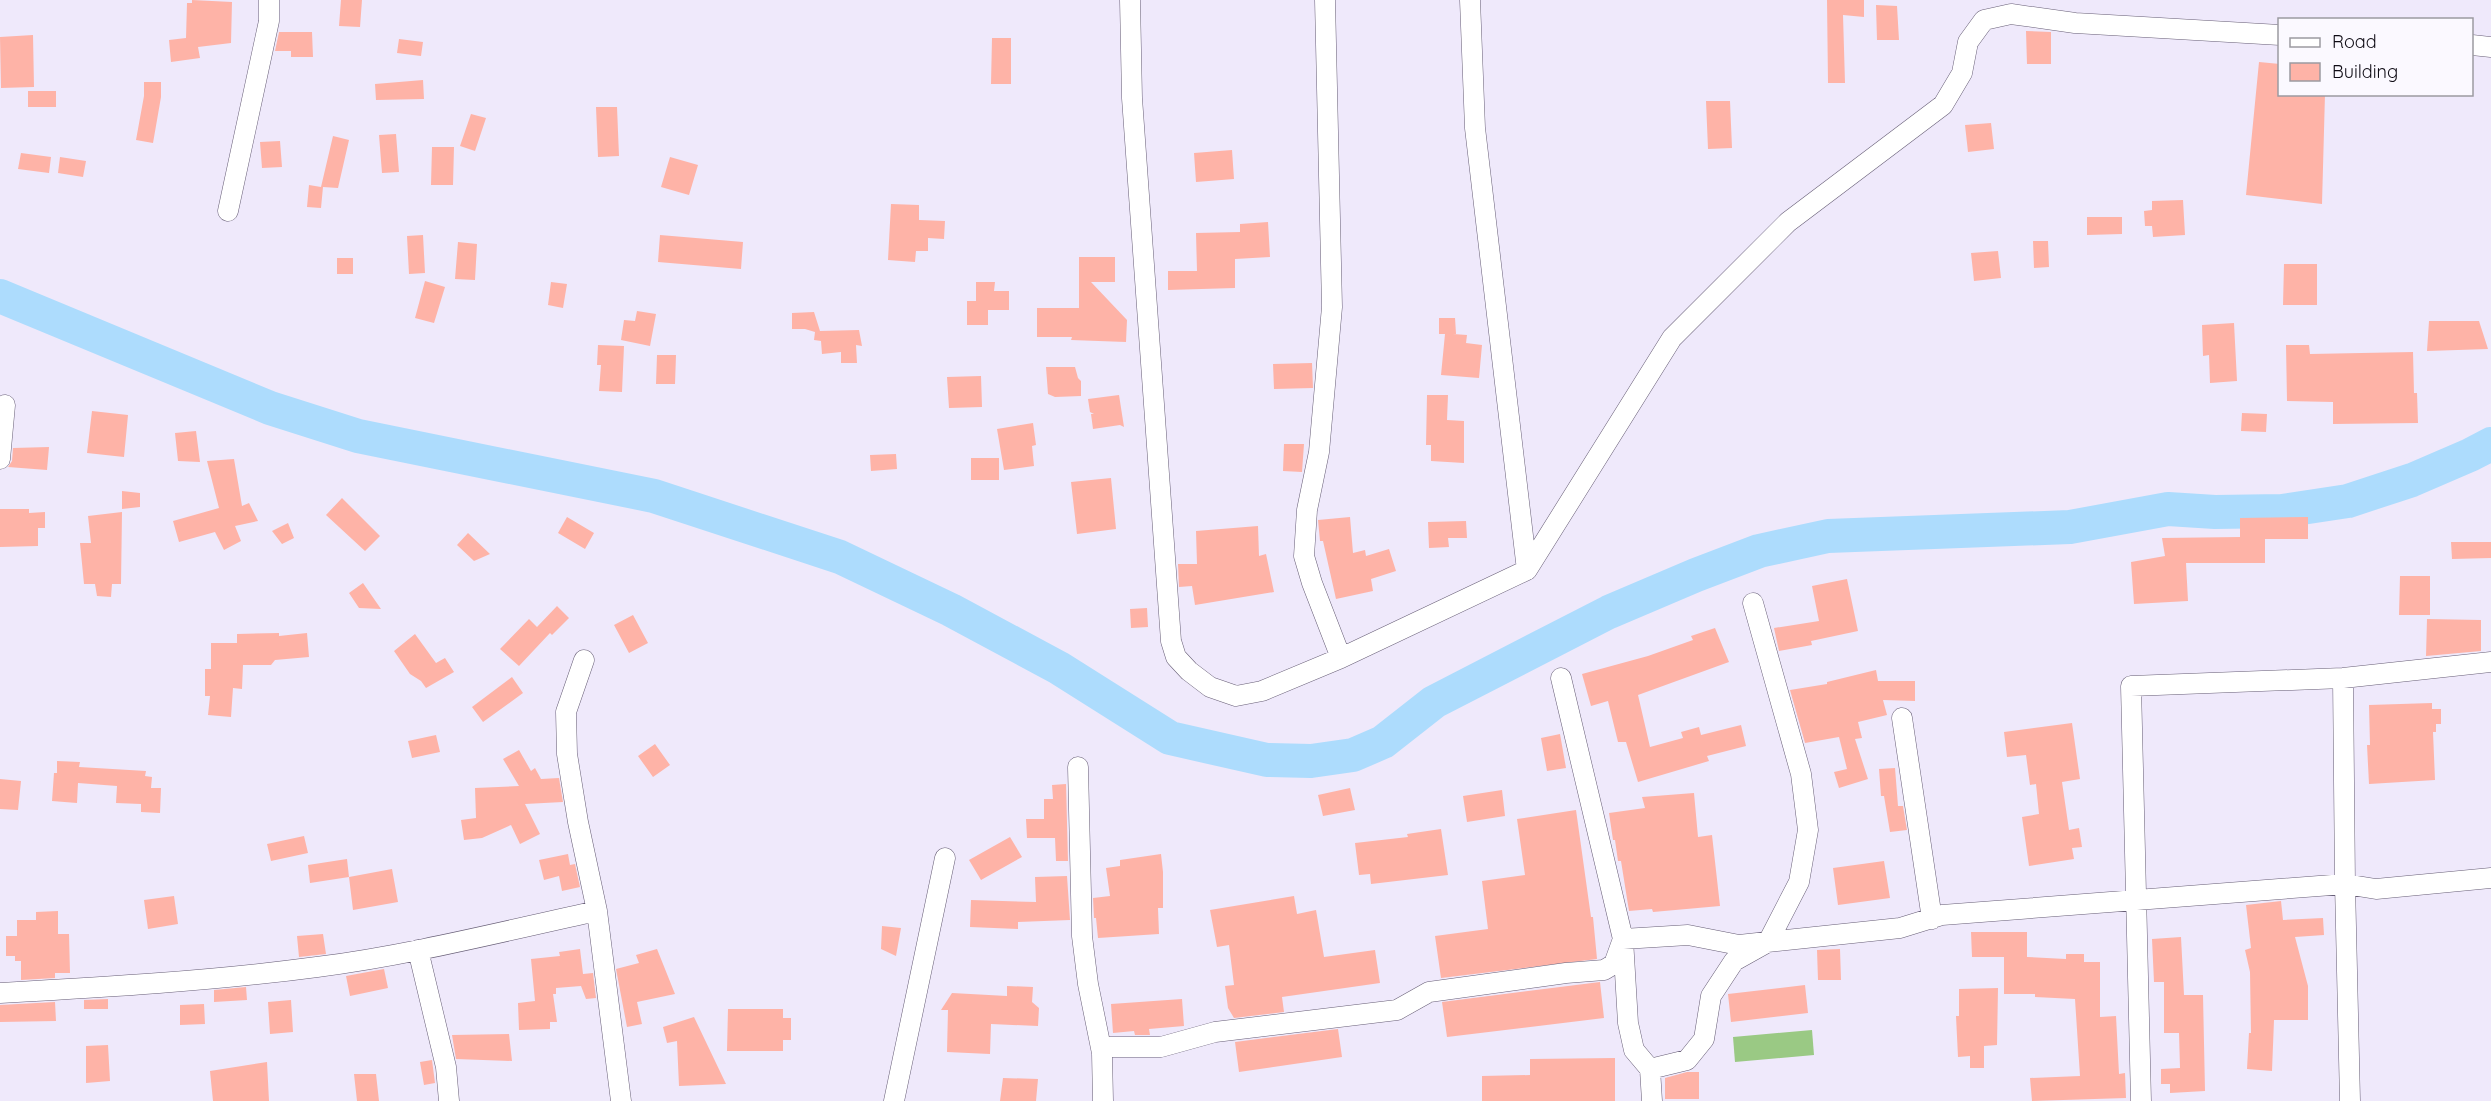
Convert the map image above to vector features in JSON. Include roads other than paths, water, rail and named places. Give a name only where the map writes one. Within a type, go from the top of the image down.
[{"type":"street","points":[[228,211],[267,32],[269,0]]},
{"type":"street","points":[[1130,0],[1132,98],[1170,629],[1176,657],[1189,671],[1210,687],[1236,696],[1262,692],[1341,658],[1527,570],[1672,338],[1788,222],[1943,105],[1962,73],[1968,42],[1984,20],[2011,14],[2075,24],[2278,35]]},
{"type":"street","points":[[1325,0],[1332,307],[1319,452],[1307,510],[1304,556],[1341,658]]},
{"type":"street","points":[[1470,0],[1475,128],[1527,570]]},
{"type":"street","points":[[2473,45],[2491,47]]},
{"type":"street","points":[[0,459],[5,405]]},
{"type":"street","points":[[1650,1069],[1687,1060],[1704,1039],[1711,996],[1734,961],[1768,942],[1799,882],[1808,830],[1801,774],[1754,603]]},
{"type":"street","points":[[584,660],[566,712],[567,754],[578,822],[597,911],[621,1101]]},
{"type":"street","points":[[2141,1101],[2131,686],[2343,678],[2491,662]]},
{"type":"street","points":[[1561,678],[1623,939],[1628,1023],[1634,1050],[1650,1069],[1653,1101]]},
{"type":"street","points":[[2343,678],[2350,1101]]},
{"type":"street","points":[[1902,717],[1932,919]]},
{"type":"street","points":[[1078,767],[1082,936],[1088,984],[1101,1047],[1103,1101]]},
{"type":"street","points":[[894,1101],[945,858]]},
{"type":"street","points":[[1623,939],[1688,935],[1739,945],[1900,928],[1942,915],[2345,884],[2376,889],[2491,878]]},
{"type":"street","points":[[0,993],[230,977],[318,967],[418,950],[597,911]]},
{"type":"street","points":[[1101,1047],[1161,1047],[1215,1032],[1397,1010],[1429,992],[1604,970],[1614,964],[1623,939]]},
{"type":"street","points":[[418,950],[446,1067],[449,1101]]},
{"type":"waterway","points":[[0,296],[270,408],[358,436],[654,496],[840,557],[951,610],[1059,668],[1170,738],[1267,760],[1311,761],[1353,755],[1383,742],[1434,702],[1609,612],[1759,551],[1828,536],[2070,527],[2168,509],[2215,512],[2282,511],[2348,501],[2412,480],[2491,444]]}]
